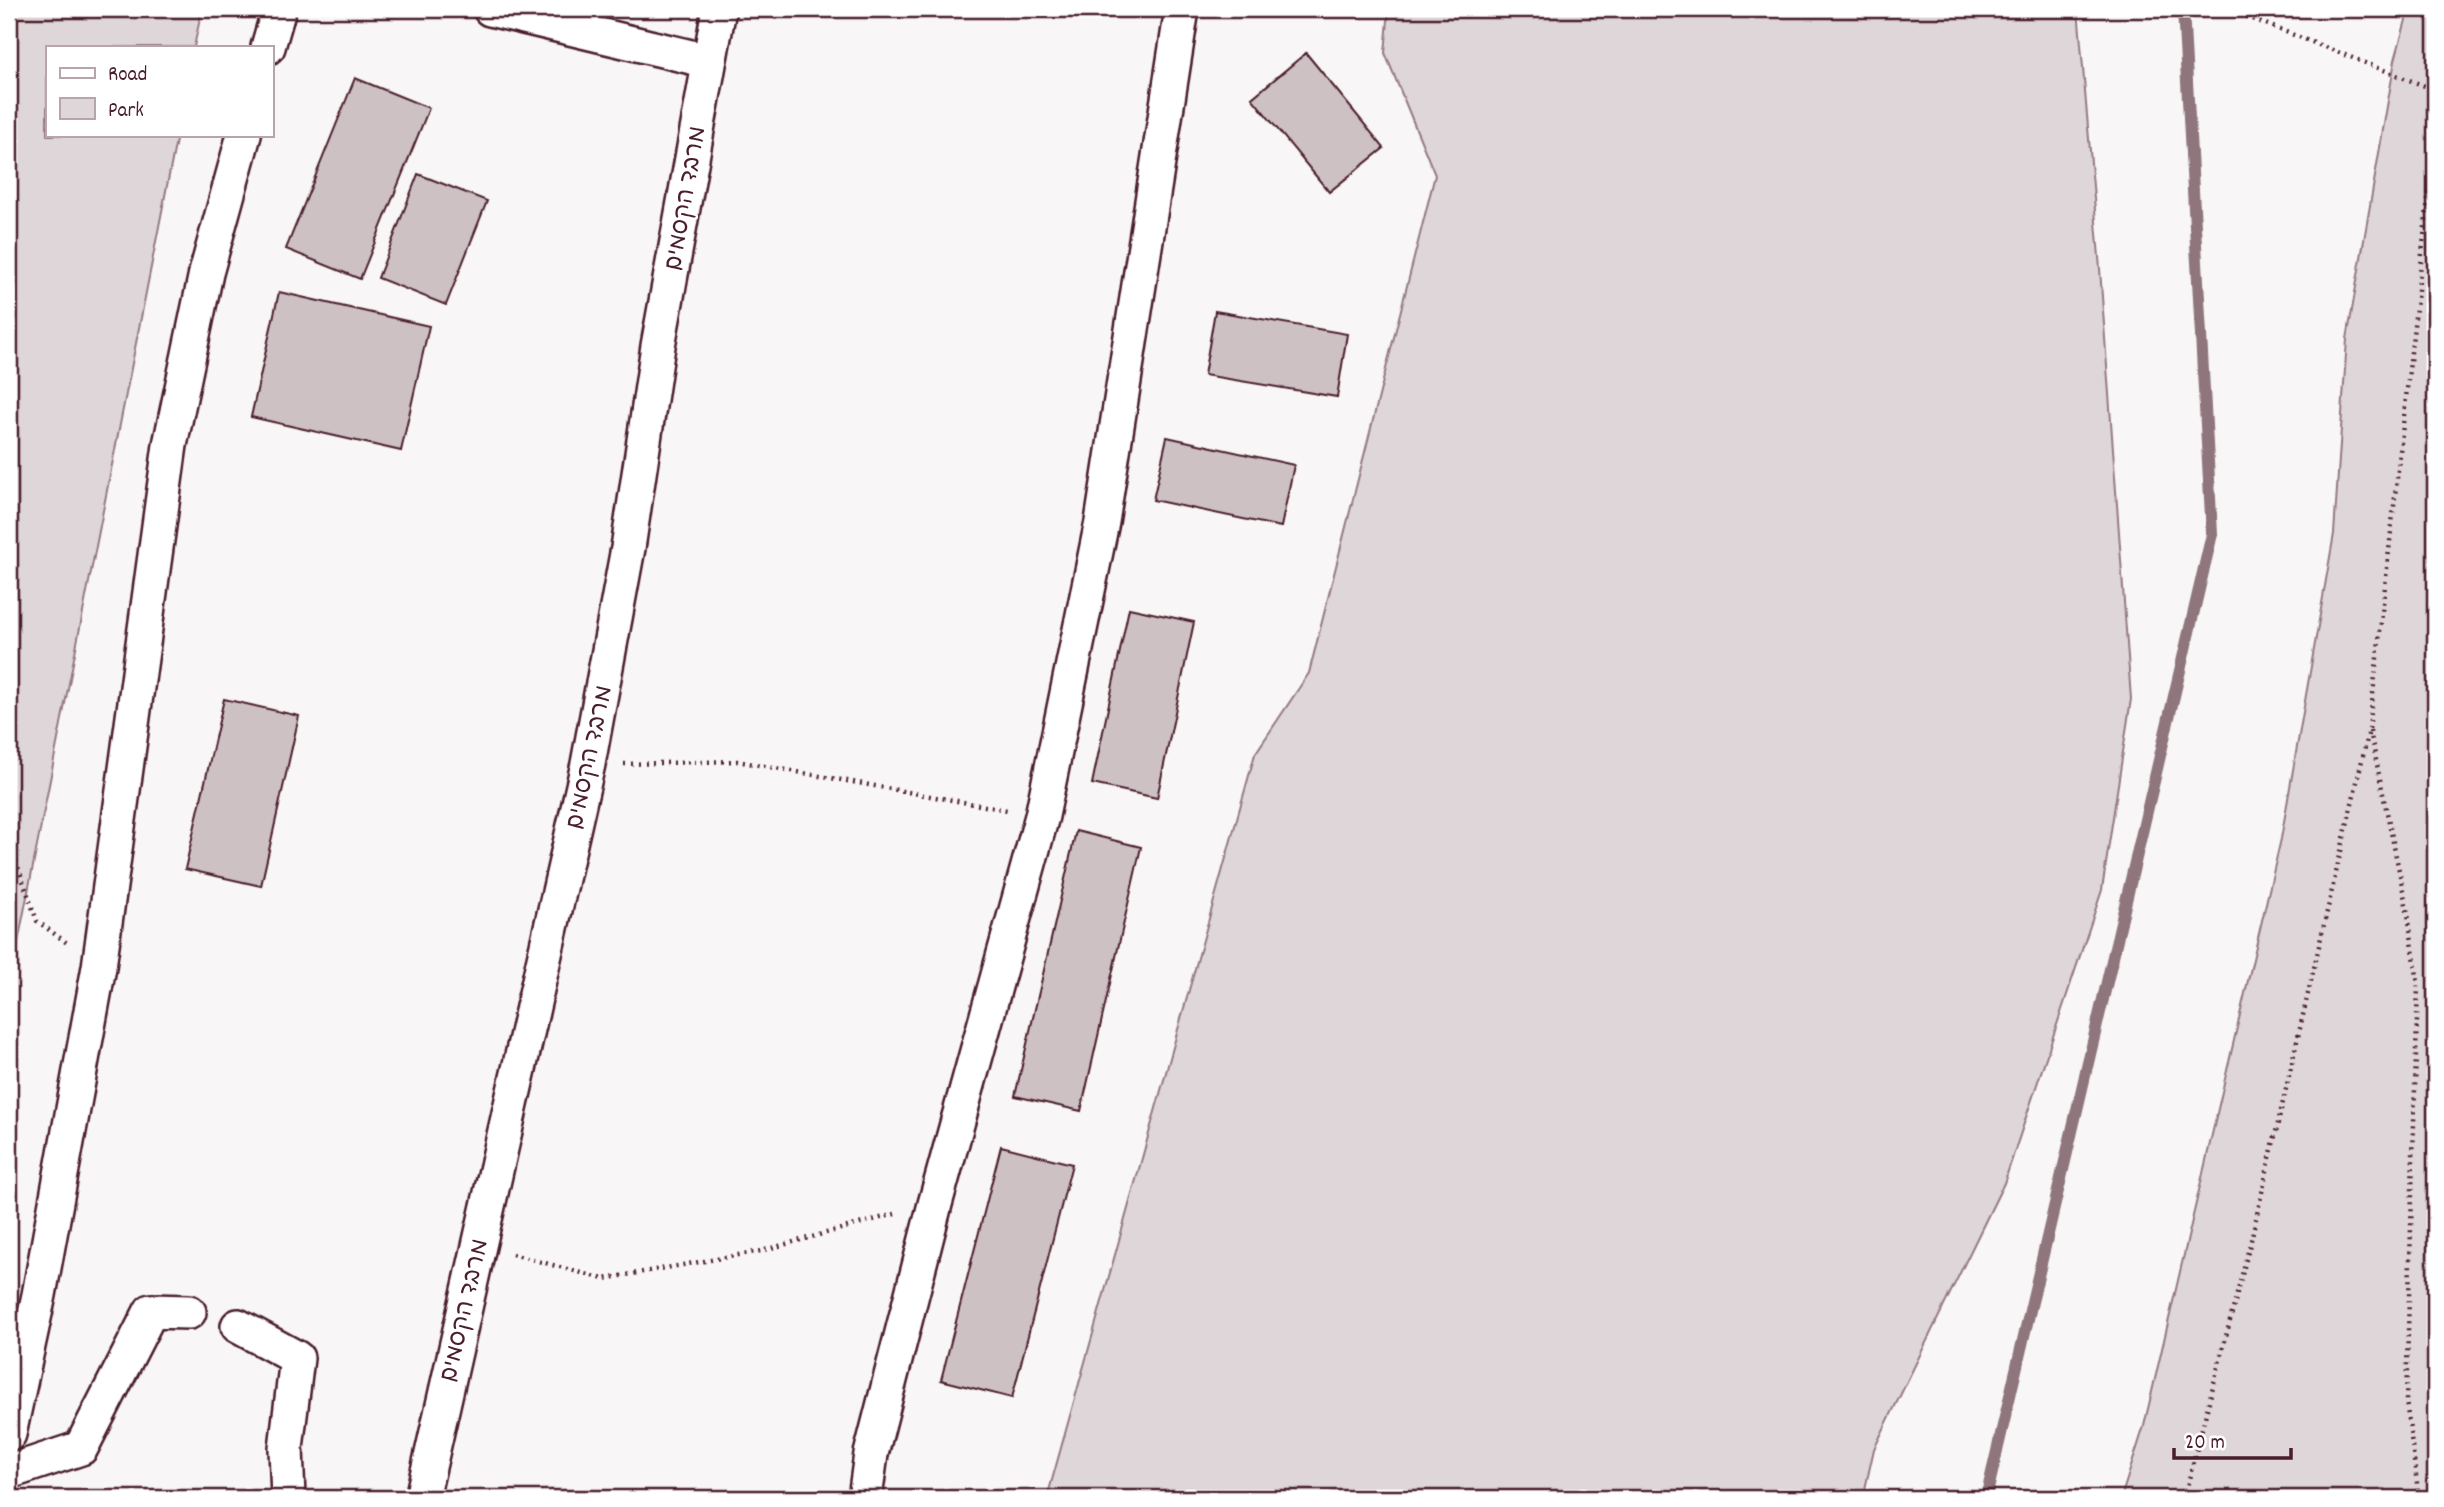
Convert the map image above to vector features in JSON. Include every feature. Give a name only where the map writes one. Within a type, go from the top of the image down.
[{"type":"street","points":[[268,46],[279,9]]},
{"type":"street","points":[[490,9],[708,61]]},
{"type":"street","name":"מרבד הקסמים","points":[[422,1498],[477,1245],[589,764],[628,548],[657,346],[719,9]]},
{"type":"street","points":[[864,1498],[870,1454],[935,1204],[1042,816],[1102,522],[1182,9]]},
{"type":"street","points":[[9,1434],[39,1295],[99,967],[170,445],[206,273],[244,136]]},
{"type":"street","points":[[9,1472],[81,1448],[151,1311],[189,1312]]},
{"type":"street","points":[[238,1326],[296,1359],[286,1448],[288,1498]]},
{"type":"path","points":[[2227,9],[2435,90]]},
{"type":"path","points":[[2184,1498],[2251,1240],[2369,730],[2428,195],[2435,156]]},
{"type":"path","points":[[2369,730],[2408,914],[2418,983],[2406,1401],[2419,1498]]},
{"type":"path","points":[[589,764],[737,761],[1042,816]]},
{"type":"path","points":[[9,841],[37,921],[99,967]]},
{"type":"path","points":[[477,1245],[604,1279],[761,1251],[935,1204]]},
{"type":"green space","points":[[9,9],[202,9],[194,46],[46,46],[46,136],[177,136],[9,988]]},
{"type":"green space","points":[[1389,9],[2078,9],[2131,699],[2102,890],[2004,1183],[1874,1449],[1863,1498],[1047,1498],[1255,754],[1309,673],[1435,175],[1385,53]]},
{"type":"green space","points":[[2409,9],[2435,9],[2435,1498],[2121,1498],[2144,1426],[2281,839],[2334,534],[2347,339],[2395,60]]},
{"type":"building","points":[[1306,53],[1384,148],[1329,192],[1252,98]]},
{"type":"building","points":[[355,78],[429,108],[360,279],[286,249]]},
{"type":"building","points":[[418,174],[487,201],[446,305],[378,278]]},
{"type":"building","points":[[279,292],[429,326],[401,451],[251,417]]},
{"type":"building","points":[[1215,311],[1347,334],[1337,397],[1204,375]]},
{"type":"building","points":[[1167,437],[1294,465],[1281,527],[1153,500]]},
{"type":"building","points":[[1129,608],[1194,622],[1157,798],[1092,784]]},
{"type":"building","points":[[224,699],[299,716],[261,886],[185,869]]},
{"type":"building","points":[[1076,831],[1141,847],[1081,1111],[1015,1096]]},
{"type":"building","points":[[1001,1146],[1072,1164],[1012,1398],[941,1380]]},
{"type":"waterway","points":[[1986,1498],[2212,534],[2183,9]]}]
